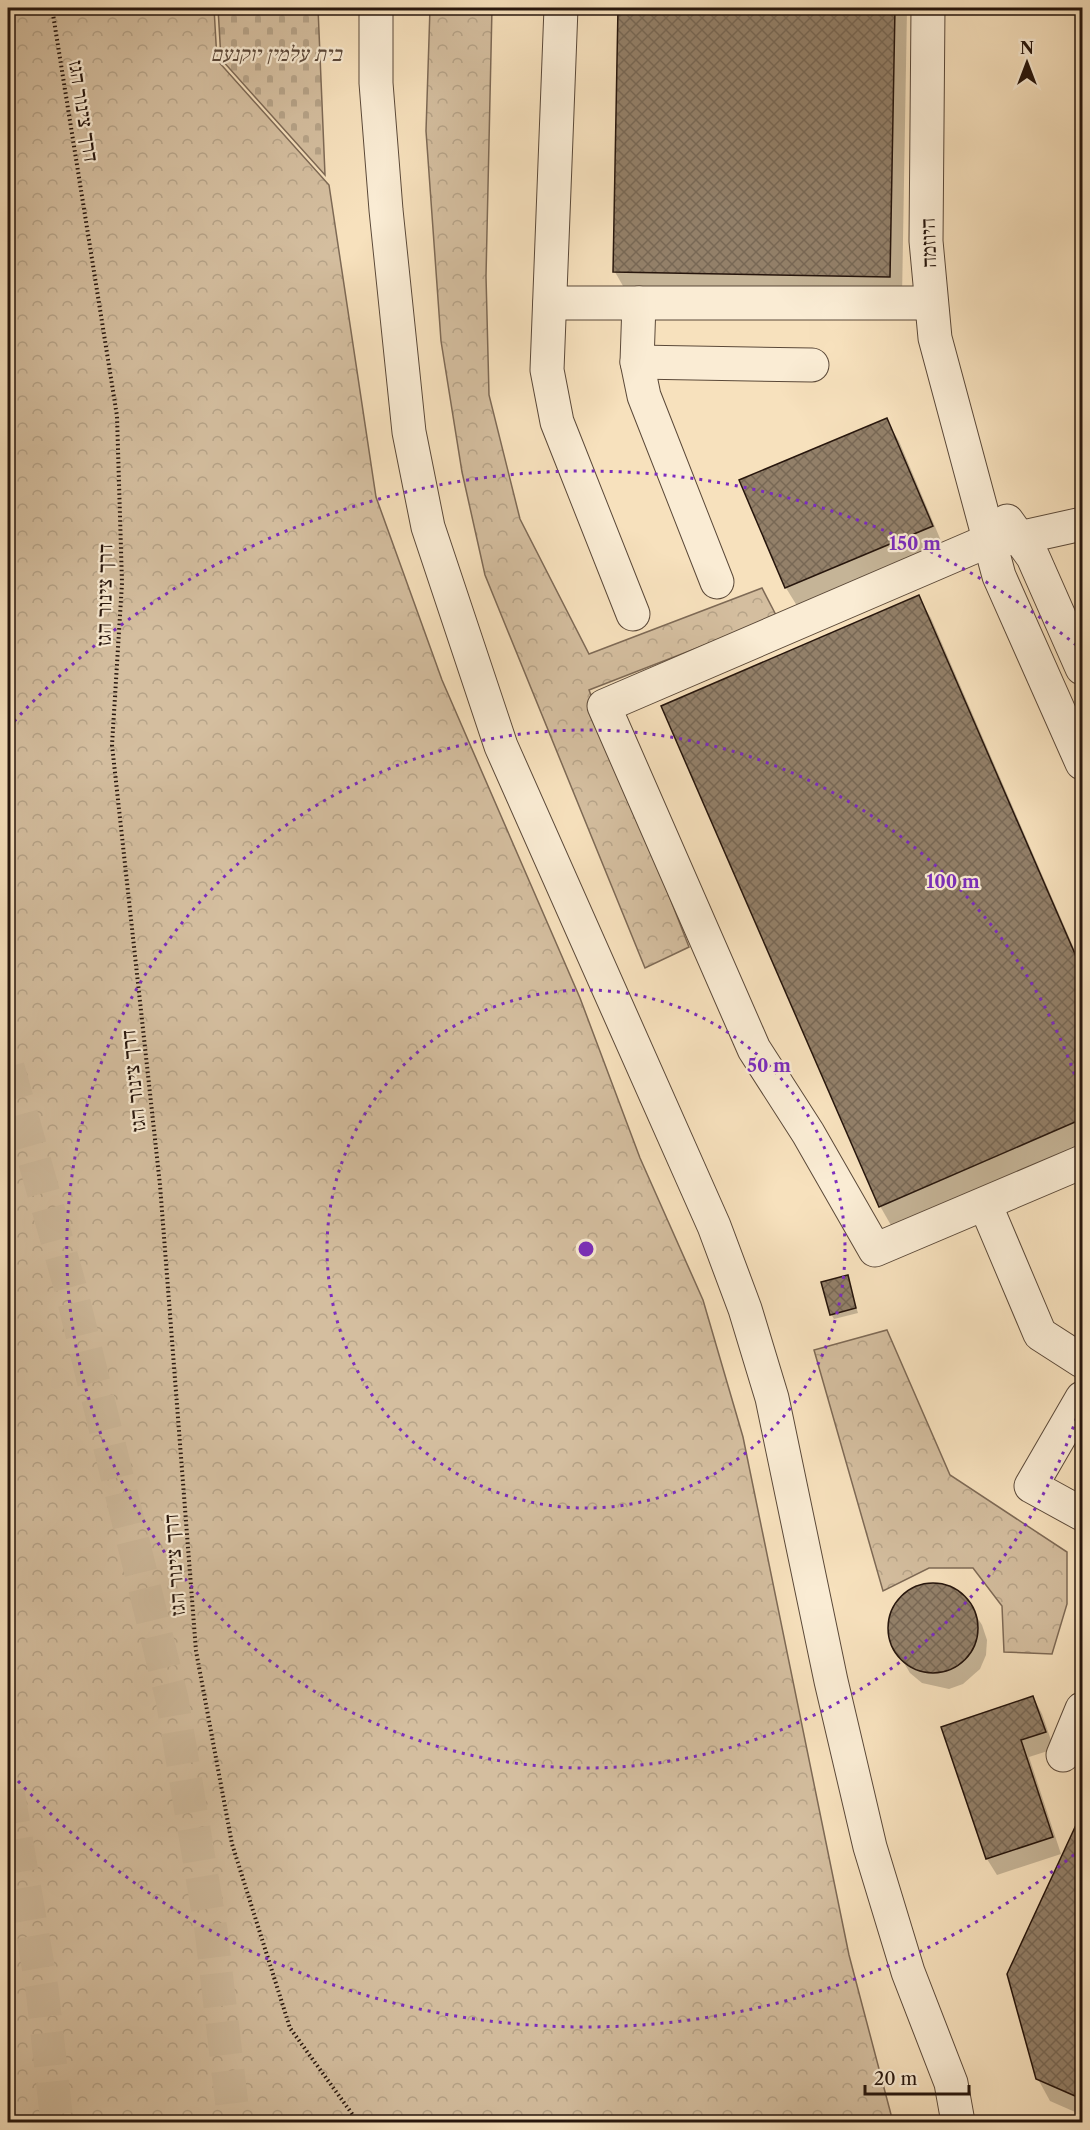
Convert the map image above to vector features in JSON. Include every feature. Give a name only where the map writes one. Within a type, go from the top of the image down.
[{"type":"street","points":[[376,8],[376,83],[386,210],[409,432],[428,528],[501,746],[714,1226],[745,1309],[772,1398],[831,1681],[870,1847],[908,1972],[951,2083],[958,2122]]},
{"type":"street","points":[[561,8],[547,370],[558,422],[633,614]]},
{"type":"street","name":"היוזמה","points":[[928,8],[926,240],[935,338],[973,473],[1005,539],[1033,557],[1083,668]]},
{"type":"street","points":[[550,303],[931,303]]},
{"type":"street","points":[[639,303],[637,362],[644,396],[717,582]]},
{"type":"street","points":[[637,362],[812,365]]},
{"type":"street","points":[[1083,525],[1005,539],[604,706],[754,1049],[808,1132],[875,1250],[1083,1162]]},
{"type":"street","name":"היוזמה","points":[[1005,539],[999,576],[1083,764]]},
{"type":"street","points":[[985,1204],[1040,1334],[1083,1361]]},
{"type":"street","points":[[1083,1398],[1031,1486],[1083,1515]]},
{"type":"street","points":[[1063,1755],[1083,1709]]},
{"type":"street","points":[[951,2083],[978,2122]]},
{"type":"path","name":"דרך צינור הגז","points":[[52,8],[117,416],[122,583],[112,745],[160,1185],[196,1651],[232,1844],[290,2028],[358,2122]]},
{"type":"green space","points":[[8,8],[214,8],[217,60],[329,185],[376,497],[442,680],[580,998],[640,1158],[703,1300],[743,1437],[849,1955],[893,2122],[8,2122]]},
{"type":"green space","name":"בית עלמין יוקנעם","points":[[218,8],[318,8],[325,175],[221,59]]},
{"type":"green space","points":[[430,8],[492,8],[486,276],[489,395],[520,519],[589,654],[762,588],[777,617],[589,690],[689,947],[645,968],[485,575],[462,472],[441,341],[426,131]]},
{"type":"green space","points":[[887,1330],[950,1475],[1067,1552],[1067,1604],[1052,1654],[1004,1652],[1002,1606],[973,1568],[929,1568],[883,1591],[814,1350]]},
{"type":"building","points":[[618,8],[895,8],[890,277],[613,272]]},
{"type":"building","points":[[887,418],[933,526],[785,588],[739,480]]},
{"type":"building","points":[[919,595],[1082,970],[1082,1119],[879,1207],[661,706]]},
{"type":"building","points":[[848,1275],[856,1308],[830,1315],[821,1282]]},
{"type":"building","points":[[933,1583],[950,1587],[965,1596],[974,1611],[978,1628],[974,1645],[965,1660],[950,1669],[933,1673],[916,1669],[901,1660],[892,1645],[888,1628],[892,1611],[901,1596],[916,1587]]},
{"type":"building","points":[[1033,1696],[1046,1732],[1021,1740],[1053,1837],[986,1859],[941,1727]]},
{"type":"building","points":[[1082,1812],[1082,2099],[1036,2079],[1007,1974]]},
{"type":"tunnel","points":[[8,1067],[71,1290],[172,1699],[211,1930],[234,2122]]},
{"type":"tunnel","points":[[8,1791],[42,1989],[57,2122]]}]
